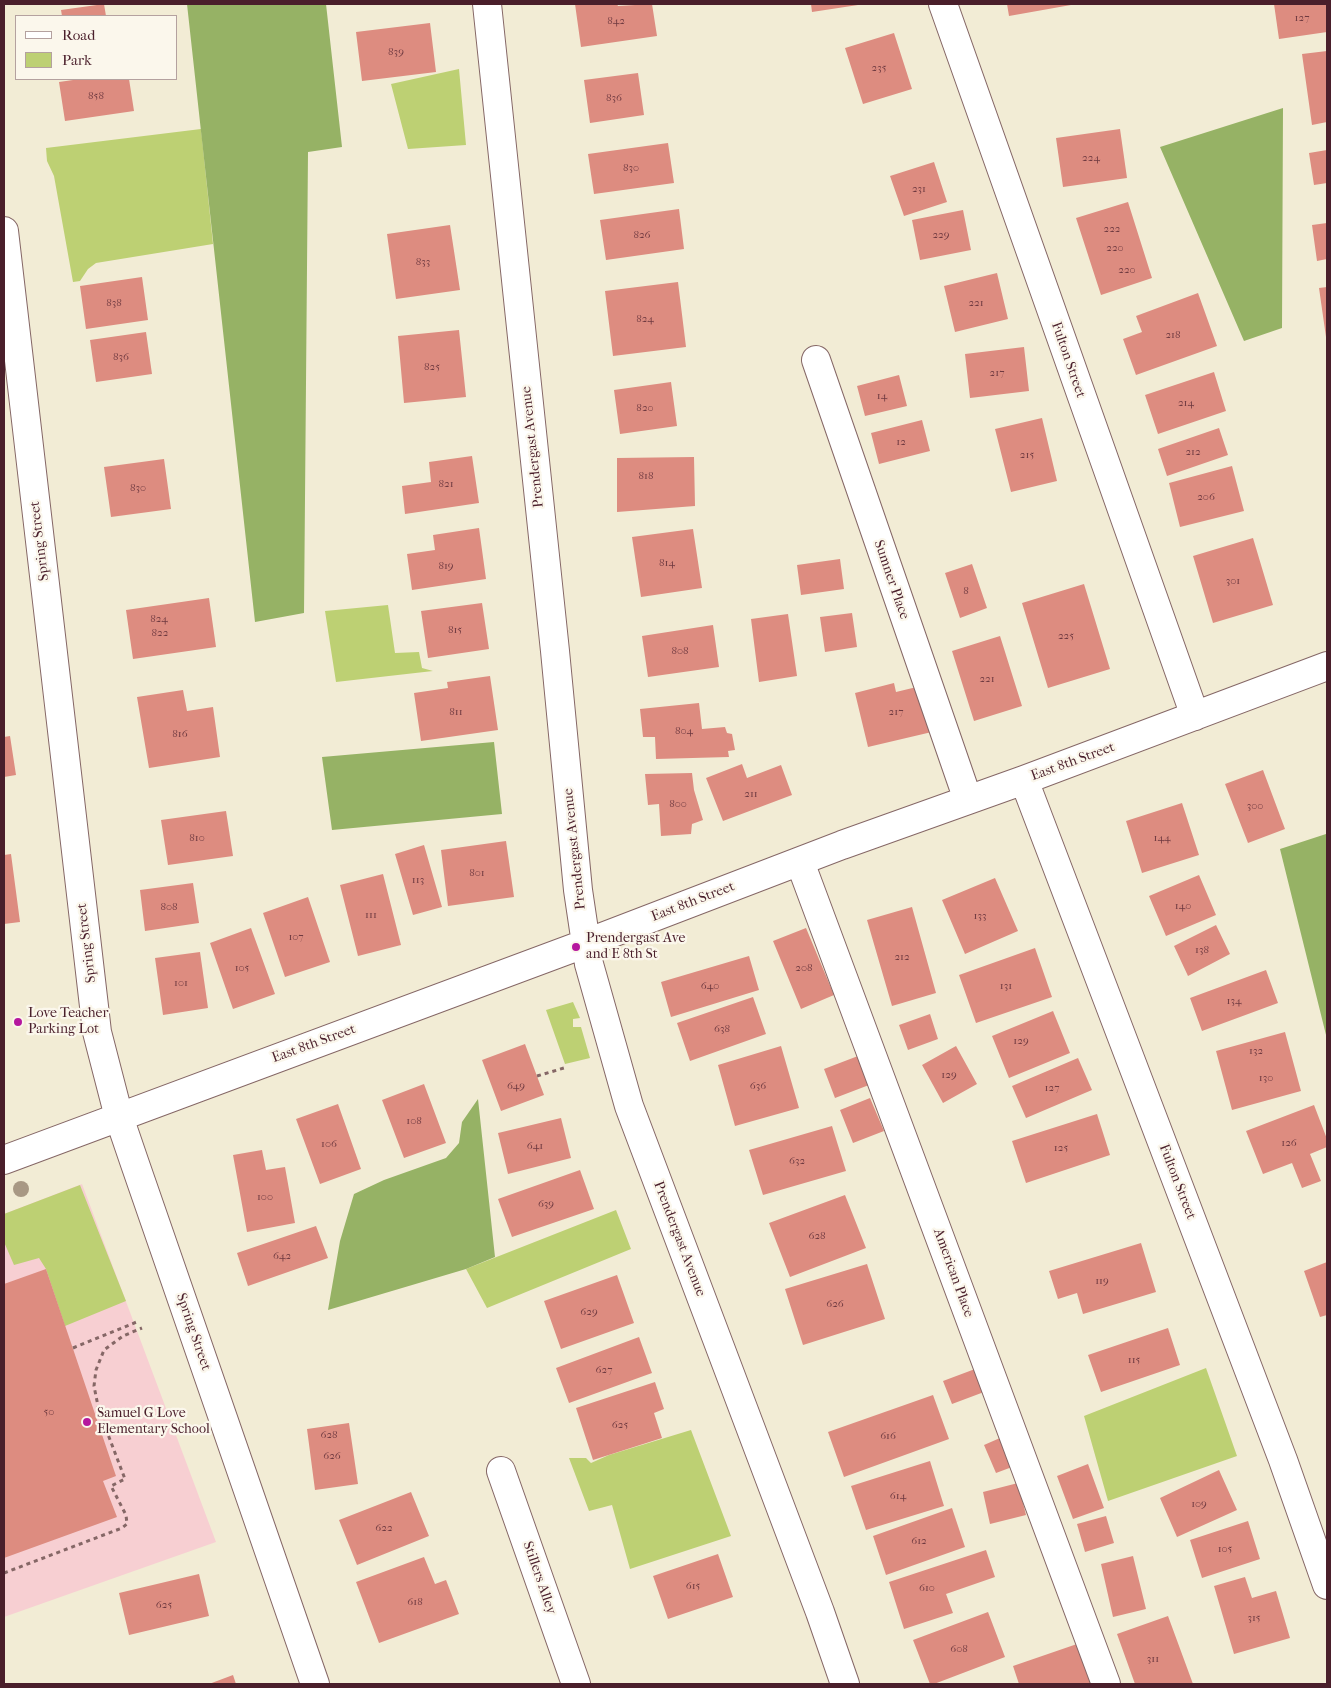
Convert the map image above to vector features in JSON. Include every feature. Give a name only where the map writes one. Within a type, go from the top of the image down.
[{"type":"street","name":"Prendergast Avenue","points":[[487,4],[585,944],[595,990],[629,1106],[820,1612],[845,1684]]},
{"type":"street","name":"Fulton Street","points":[[943,4],[1195,716]]},
{"type":"street","name":"Spring Street","points":[[4,231],[96,1029],[119,1117],[315,1684]]},
{"type":"street","name":"Sumner Place","points":[[816,360],[968,800]]},
{"type":"street","name":"East 8th Street","points":[[4,1160],[1327,666]]},
{"type":"street","name":"Fulton Street","points":[[1024,780],[1283,1460],[1327,1585]]},
{"type":"street","name":"American Place","points":[[800,862],[1106,1684]]},
{"type":"street","name":"Stillers Alley","points":[[501,1471],[576,1684]]},
{"type":"path","points":[[537,1076],[564,1068]]},
{"type":"path","points":[[73,1348],[139,1321]]},
{"type":"path","points":[[4,1573],[122,1528],[127,1524],[126,1514],[111,1486],[125,1479],[99,1411],[94,1386],[96,1370],[104,1350],[123,1336],[142,1328]]},
{"type":"shaded area","name":"Samuel G Love Elementary School","points":[[82,1184],[216,1542],[4,1617],[4,1214]]},
{"type":"green space","points":[[187,4],[326,4],[342,147],[308,152],[304,613],[255,622]]},
{"type":"green space","points":[[459,69],[466,145],[408,149],[391,84]]},
{"type":"green space","points":[[1283,108],[1282,328],[1244,341],[1160,147]]},
{"type":"green space","points":[[201,129],[213,244],[96,263],[88,269],[80,281],[73,282],[54,176],[47,161],[46,148]]},
{"type":"green space","points":[[388,605],[395,653],[419,652],[422,668],[433,671],[336,682],[325,611]]},
{"type":"green space","points":[[494,742],[502,814],[332,830],[322,757]]},
{"type":"green space","points":[[1327,834],[1327,1039],[1280,849]]},
{"type":"green space","points":[[573,1002],[580,1018],[573,1019],[573,1027],[581,1027],[590,1058],[565,1064],[546,1010]]},
{"type":"green space","points":[[478,1099],[495,1257],[466,1269],[328,1310],[340,1241],[354,1194],[384,1180],[446,1158],[459,1143],[462,1122]]},
{"type":"green space","points":[[80,1185],[126,1301],[65,1326],[46,1269],[39,1258],[14,1265],[4,1242],[4,1214]]},
{"type":"green space","points":[[616,1210],[631,1249],[487,1308],[466,1269]]},
{"type":"green space","points":[[1206,1368],[1237,1456],[1108,1501],[1084,1416]]},
{"type":"green space","points":[[691,1430],[731,1536],[630,1569],[612,1505],[589,1511],[569,1458],[586,1458],[591,1463],[609,1455]]},
{"type":"building","points":[[104,4],[106,15],[62,15],[61,10]]},
{"type":"building","points":[[575,4],[617,4],[618,6],[652,4],[657,36],[581,47]]},
{"type":"building","points":[[811,4],[858,4],[858,5],[812,12]]},
{"type":"building","points":[[1007,4],[1071,4],[1071,5],[1009,16]]},
{"type":"building","points":[[1274,4],[1327,4],[1327,32],[1279,39]]},
{"type":"building","points":[[430,23],[436,72],[362,81],[356,32]]},
{"type":"building","points":[[894,33],[912,89],[863,104],[845,48]]},
{"type":"building","points":[[1327,51],[1327,122],[1312,125],[1302,54]]},
{"type":"building","points":[[638,73],[644,115],[590,123],[584,80]]},
{"type":"building","points":[[73,80],[129,80],[134,111],[65,121],[59,82]]},
{"type":"building","points":[[1120,129],[1127,178],[1063,187],[1056,138]]},
{"type":"building","points":[[668,143],[674,183],[594,194],[588,154]]},
{"type":"building","points":[[1327,150],[1327,183],[1314,185],[1309,153]]},
{"type":"building","points":[[934,162],[947,202],[904,216],[890,176]]},
{"type":"building","points":[[1128,202],[1152,278],[1101,295],[1076,218]]},
{"type":"building","points":[[679,209],[684,249],[606,260],[600,220]]},
{"type":"building","points":[[963,210],[971,250],[920,260],[912,220]]},
{"type":"building","points":[[1327,223],[1327,259],[1317,261],[1312,225]]},
{"type":"building","points":[[450,225],[460,290],[396,299],[387,234]]},
{"type":"building","points":[[997,273],[1008,319],[955,332],[944,286]]},
{"type":"building","points":[[142,277],[148,320],[86,329],[80,286]]},
{"type":"building","points":[[678,282],[686,347],[613,356],[605,291]]},
{"type":"building","points":[[1327,287],[1327,337],[1326,337],[1319,288]]},
{"type":"building","points":[[1198,293],[1217,346],[1136,375],[1123,339],[1142,332],[1136,316]]},
{"type":"building","points":[[459,330],[466,397],[404,403],[398,336]]},
{"type":"building","points":[[146,332],[152,374],[96,382],[90,340]]},
{"type":"building","points":[[1024,347],[1029,391],[970,398],[965,354]]},
{"type":"building","points":[[1214,372],[1226,411],[1158,434],[1145,395]]},
{"type":"building","points":[[899,375],[907,406],[865,416],[857,386]]},
{"type":"building","points":[[671,382],[677,426],[620,434],[614,390]]},
{"type":"building","points":[[1042,418],[1057,481],[1011,492],[995,429]]},
{"type":"building","points":[[922,420],[930,451],[879,464],[871,433]]},
{"type":"building","points":[[1219,428],[1228,455],[1167,476],[1158,449]]},
{"type":"building","points":[[472,456],[479,503],[405,514],[402,486],[431,482],[429,462]]},
{"type":"building","points":[[694,457],[695,506],[617,512],[617,458]]},
{"type":"building","points":[[164,459],[171,509],[111,517],[104,467]]},
{"type":"building","points":[[1232,466],[1244,511],[1180,527],[1169,483]]},
{"type":"building","points":[[479,528],[486,579],[412,590],[407,554],[435,550],[433,535]]},
{"type":"building","points":[[693,529],[702,588],[641,597],[632,537]]},
{"type":"building","points":[[1253,538],[1273,605],[1213,623],[1193,556]]},
{"type":"building","points":[[840,559],[844,589],[801,595],[797,565]]},
{"type":"building","points":[[972,564],[987,608],[960,618],[945,573]]},
{"type":"building","points":[[1084,584],[1110,669],[1048,688],[1022,603]]},
{"type":"building","points":[[209,598],[216,647],[133,659],[126,610]]},
{"type":"building","points":[[482,603],[489,649],[428,658],[421,611]]},
{"type":"building","points":[[852,613],[857,647],[825,652],[820,617]]},
{"type":"building","points":[[788,614],[797,676],[759,682],[751,619]]},
{"type":"building","points":[[713,625],[719,667],[648,677],[642,636]]},
{"type":"building","points":[[1000,636],[1022,706],[974,721],[952,651]]},
{"type":"building","points":[[490,676],[498,730],[421,741],[414,693],[448,688],[447,682]]},
{"type":"building","points":[[894,683],[896,692],[925,685],[936,731],[868,747],[855,693]]},
{"type":"building","points":[[183,690],[187,711],[213,707],[220,757],[149,768],[137,697]]},
{"type":"building","points":[[699,703],[702,729],[725,727],[727,733],[732,734],[735,750],[728,751],[729,757],[656,759],[655,737],[643,737],[640,709]]},
{"type":"building","points":[[10,736],[16,775],[4,777],[4,737]]},
{"type":"building","points":[[742,764],[747,778],[781,765],[792,795],[723,821],[706,778]]},
{"type":"building","points":[[1263,770],[1285,829],[1248,843],[1225,784]]},
{"type":"building","points":[[692,773],[694,790],[703,820],[692,824],[691,834],[661,836],[659,804],[648,805],[645,774]]},
{"type":"building","points":[[1182,803],[1199,855],[1142,873],[1126,821]]},
{"type":"building","points":[[226,811],[233,856],[168,865],[161,820]]},
{"type":"building","points":[[506,841],[514,897],[448,906],[441,850]]},
{"type":"building","points":[[424,845],[442,907],[413,915],[395,854]]},
{"type":"building","points":[[11,854],[20,922],[4,924],[4,855]]},
{"type":"building","points":[[383,874],[401,945],[358,956],[340,885]]},
{"type":"building","points":[[1199,875],[1216,915],[1166,936],[1149,896]]},
{"type":"building","points":[[995,878],[1018,931],[965,954],[942,900]]},
{"type":"building","points":[[193,883],[199,923],[145,931],[140,890]]},
{"type":"building","points":[[308,897],[330,962],[285,977],[263,913]]},
{"type":"building","points":[[912,907],[936,993],[892,1006],[867,920]]},
{"type":"building","points":[[1216,925],[1230,954],[1188,976],[1174,946]]},
{"type":"building","points":[[251,928],[275,994],[233,1009],[210,943]]},
{"type":"building","points":[[806,928],[834,995],[801,1009],[773,941]]},
{"type":"building","points":[[1035,948],[1052,997],[976,1023],[959,975]]},
{"type":"building","points":[[200,952],[208,1008],[163,1015],[155,958]]},
{"type":"building","points":[[749,956],[759,990],[671,1017],[661,982]]},
{"type":"building","points":[[1266,970],[1278,1003],[1202,1031],[1190,998]]},
{"type":"building","points":[[753,997],[766,1034],[690,1061],[677,1023]]},
{"type":"building","points":[[1053,1011],[1070,1053],[1009,1078],[992,1036]]},
{"type":"building","points":[[930,1014],[938,1039],[908,1050],[899,1025]]},
{"type":"building","points":[[1285,1032],[1301,1091],[1232,1110],[1216,1051]]},
{"type":"building","points":[[525,1044],[544,1095],[501,1111],[482,1060]]},
{"type":"building","points":[[781,1046],[799,1108],[735,1126],[718,1065]]},
{"type":"building","points":[[956,1046],[977,1084],[943,1103],[922,1065]]},
{"type":"building","points":[[858,1056],[869,1085],[835,1098],[824,1069]]},
{"type":"building","points":[[1078,1058],[1092,1090],[1026,1118],[1012,1086]]},
{"type":"building","points":[[424,1084],[446,1143],[404,1158],[382,1100]]},
{"type":"building","points":[[870,1098],[884,1131],[853,1143],[840,1110]]},
{"type":"building","points":[[338,1104],[361,1169],[320,1184],[296,1119]]},
{"type":"building","points":[[1314,1105],[1327,1139],[1327,1147],[1310,1154],[1321,1181],[1302,1188],[1292,1163],[1263,1174],[1246,1131]]},
{"type":"building","points":[[1097,1114],[1110,1155],[1026,1183],[1012,1141]]},
{"type":"building","points":[[561,1118],[571,1158],[508,1174],[498,1133]]},
{"type":"building","points":[[832,1126],[846,1171],[763,1195],[749,1150]]},
{"type":"building","points":[[262,1150],[266,1170],[285,1167],[295,1223],[247,1232],[233,1155]]},
{"type":"building","points":[[580,1170],[594,1209],[512,1237],[498,1199]]},
{"type":"building","points":[[845,1195],[866,1248],[790,1277],[769,1223]]},
{"type":"building","points":[[316,1226],[328,1258],[248,1286],[237,1253]]},
{"type":"building","points":[[1141,1243],[1156,1292],[1083,1314],[1077,1293],[1058,1299],[1049,1271]]},
{"type":"building","points":[[1327,1262],[1327,1315],[1320,1317],[1304,1271]]},
{"type":"building","points":[[867,1264],[885,1319],[803,1345],[785,1289]]},
{"type":"building","points":[[46,1269],[116,1476],[103,1481],[117,1517],[4,1558],[4,1284]]},
{"type":"building","points":[[617,1275],[634,1323],[561,1349],[544,1301]]},
{"type":"building","points":[[1168,1328],[1180,1365],[1101,1392],[1088,1355]]},
{"type":"building","points":[[639,1337],[652,1373],[569,1403],[556,1368]]},
{"type":"building","points":[[975,1369],[984,1392],[952,1404],[943,1381]]},
{"type":"building","points":[[655,1382],[664,1409],[654,1413],[662,1438],[593,1460],[576,1408]]},
{"type":"building","points":[[933,1395],[949,1439],[844,1477],[828,1432]]},
{"type":"building","points":[[349,1423],[358,1484],[315,1490],[307,1429]]},
{"type":"building","points":[[1000,1438],[1012,1467],[996,1473],[984,1445]]},
{"type":"building","points":[[930,1461],[944,1506],[866,1530],[851,1486]]},
{"type":"building","points":[[1088,1464],[1104,1508],[1073,1519],[1057,1476]]},
{"type":"building","points":[[1219,1470],[1237,1510],[1177,1537],[1160,1498]]},
{"type":"building","points":[[1018,1483],[1026,1515],[990,1524],[983,1492]]},
{"type":"building","points":[[411,1492],[429,1536],[357,1565],[339,1520]]},
{"type":"building","points":[[952,1508],[965,1547],[886,1575],[873,1536]]},
{"type":"building","points":[[1106,1516],[1114,1543],[1085,1552],[1077,1524]]},
{"type":"building","points":[[1248,1521],[1260,1559],[1202,1578],[1190,1540]]},
{"type":"building","points":[[986,1550],[995,1577],[946,1594],[953,1613],[904,1629],[889,1582]]},
{"type":"building","points":[[718,1554],[733,1597],[668,1619],[653,1576]]},
{"type":"building","points":[[1133,1556],[1146,1609],[1113,1617],[1101,1564]]},
{"type":"building","points":[[424,1557],[435,1584],[446,1580],[459,1614],[379,1643],[356,1582]]},
{"type":"building","points":[[199,1574],[209,1616],[129,1635],[119,1593]]},
{"type":"building","points":[[1245,1577],[1252,1598],[1276,1591],[1290,1638],[1234,1654],[1214,1586]]},
{"type":"building","points":[[988,1612],[1005,1657],[930,1684],[913,1640]]},
{"type":"building","points":[[1168,1616],[1193,1684],[1135,1684],[1117,1634]]},
{"type":"building","points":[[1077,1644],[1092,1684],[1019,1684],[1013,1666]]},
{"type":"building","points":[[233,1675],[236,1684],[209,1684]]},
{"type":"place","name":"Prendergast Ave and E 8th St","points":[[576,947]]},
{"type":"place","name":"Love Teacher Parking Lot","points":[[18,1022]]},
{"type":"place","name":"Samuel G Love Elementary School","points":[[87,1422]]}]
